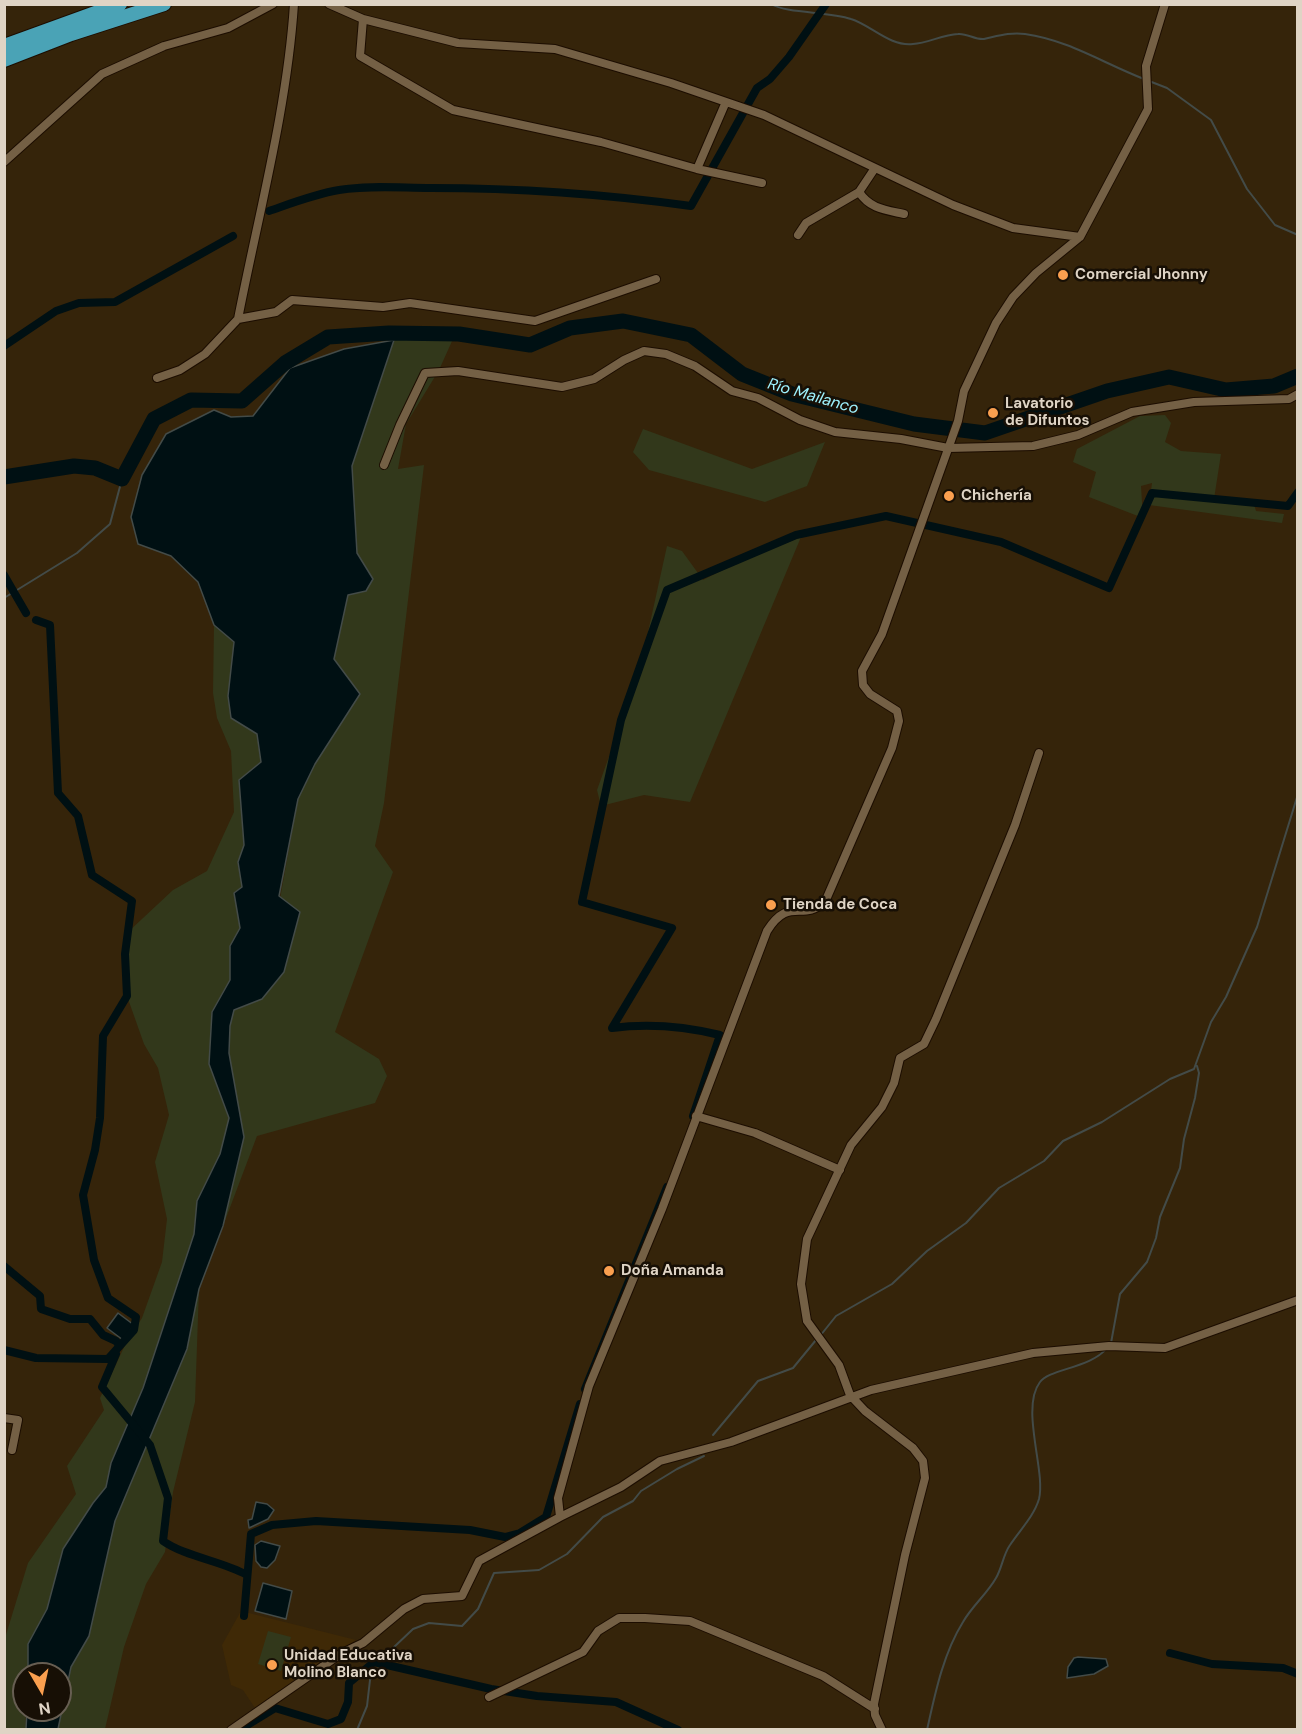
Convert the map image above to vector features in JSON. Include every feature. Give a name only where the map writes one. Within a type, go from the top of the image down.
[{"type":"highway","points":[[4,46],[120,4]]},
{"type":"highway","points":[[4,60],[71,34],[164,4]]},
{"type":"street","points":[[4,162],[102,74],[164,46],[228,28],[273,4]]},
{"type":"street","points":[[157,378],[180,370],[205,354],[238,319],[275,134],[292,34],[294,4]]},
{"type":"street","points":[[329,4],[363,19],[458,43],[555,49],[671,83],[726,104],[734,104],[764,115],[952,205],[1013,228],[1080,237]]},
{"type":"street","points":[[560,1516],[558,1498],[589,1386],[662,1209],[767,931],[776,917],[785,911],[817,909],[825,902],[892,748],[899,721],[897,711],[870,694],[863,685],[862,672],[882,634],[958,421],[964,391],[1013,297],[1036,273],[1080,237],[1148,109],[1146,66],[1165,4]]},
{"type":"street","points":[[363,19],[360,56],[453,110],[601,142],[697,169],[762,183]]},
{"type":"street","points":[[697,169],[726,104]]},
{"type":"street","points":[[798,235],[806,223],[859,192],[875,168]]},
{"type":"street","points":[[859,192],[866,202],[876,208],[904,214]]},
{"type":"street","points":[[238,319],[276,312],[292,300],[382,308],[410,303],[535,321],[656,279]]},
{"type":"street","points":[[384,465],[400,425],[425,374],[458,371],[562,387],[594,379],[624,360],[644,351],[666,354],[695,366],[732,391],[758,398],[800,420],[835,432],[948,448],[1033,446],[1078,435],[1132,412],[1194,402],[1289,399],[1298,394]]},
{"type":"street","points":[[882,1730],[875,1709],[904,1555],[925,1478],[923,1461],[913,1448],[865,1411],[850,1395],[839,1365],[807,1321],[801,1284],[807,1239],[851,1145],[882,1107],[894,1083],[900,1058],[924,1044],[936,1019],[1011,835],[1039,753]]},
{"type":"street","points":[[696,1116],[755,1133],[840,1170]]},
{"type":"street","points":[[231,1730],[342,1653],[363,1643],[404,1609],[423,1599],[462,1596],[479,1561],[560,1516],[621,1487],[660,1461],[731,1442],[850,1395],[1033,1353],[1109,1346],[1165,1348],[1298,1300]]},
{"type":"street","points":[[4,1418],[18,1420],[12,1450]]},
{"type":"street","points":[[489,1697],[583,1652],[598,1631],[619,1618],[645,1618],[690,1621],[822,1676],[875,1709]]},
{"type":"shaded area","points":[[394,340],[352,466],[357,553],[373,579],[366,591],[348,595],[334,659],[360,694],[315,764],[298,799],[279,896],[300,912],[284,972],[262,999],[234,1010],[230,1026],[229,1053],[244,1137],[223,1226],[199,1289],[187,1349],[115,1521],[89,1636],[72,1665],[72,1662],[28,1662],[28,1644],[47,1609],[63,1549],[106,1487],[111,1463],[143,1388],[194,1234],[197,1201],[220,1154],[229,1118],[209,1064],[212,1012],[230,980],[230,946],[240,928],[234,893],[242,887],[238,862],[244,845],[239,780],[261,762],[257,734],[231,718],[228,696],[234,642],[214,625],[198,582],[171,556],[138,544],[131,517],[142,475],[166,434],[214,410],[231,417],[253,416],[290,368],[344,349]]},
{"type":"shaded area","points":[[118,1313],[134,1325],[123,1340],[107,1328]]},
{"type":"shaded area","points":[[256,1502],[267,1504],[274,1510],[268,1519],[249,1528],[248,1520],[252,1519]]},
{"type":"shaded area","points":[[261,1541],[280,1546],[275,1560],[267,1568],[261,1567],[256,1561],[255,1545]]},
{"type":"shaded area","points":[[263,1583],[292,1591],[286,1619],[255,1611]]},
{"type":"shaded area","name":"Unidad Educativa Molino Blanco","points":[[241,1611],[356,1640],[255,1708],[243,1690],[231,1685],[222,1645]]},
{"type":"shaded area","points":[[1074,1658],[1106,1659],[1108,1666],[1094,1674],[1067,1678],[1068,1667]]},
{"type":"shaded area","points":[[26,1722],[59,1722],[58,1729],[26,1729]]},
{"type":"green space","points":[[453,339],[439,370],[406,424],[398,469],[424,465],[384,803],[375,846],[393,872],[335,1032],[379,1059],[387,1076],[375,1103],[257,1136],[223,1226],[244,1137],[229,1053],[230,1026],[234,1010],[262,999],[298,799],[315,764],[333,659],[348,595],[365,591],[373,579],[357,553],[352,466],[394,340]]},
{"type":"green space","points":[[1165,415],[1171,423],[1165,442],[1181,451],[1221,454],[1214,499],[1254,504],[1256,511],[1284,514],[1282,523],[1149,505],[1152,483],[1141,486],[1143,518],[1089,497],[1096,472],[1073,462],[1077,449],[1140,416]]},
{"type":"green space","points":[[643,429],[752,469],[825,442],[807,486],[765,502],[649,470],[633,452]]},
{"type":"green space","points":[[801,537],[690,802],[644,795],[601,806],[597,790],[639,673],[667,546],[682,551],[703,580],[738,562]]},
{"type":"green space","points":[[214,625],[234,642],[228,696],[257,734],[261,762],[239,780],[244,845],[238,862],[242,887],[234,893],[240,928],[230,946],[230,980],[212,1012],[209,1064],[229,1119],[220,1154],[197,1201],[194,1234],[143,1388],[111,1463],[106,1487],[63,1549],[47,1609],[28,1644],[28,1662],[12,1662],[12,1722],[26,1722],[26,1729],[5,1730],[5,1638],[28,1563],[76,1494],[67,1466],[104,1410],[100,1398],[127,1341],[142,1318],[162,1262],[167,1219],[155,1162],[169,1115],[158,1068],[144,1044],[127,996],[125,954],[127,933],[173,890],[207,871],[234,812],[231,751],[217,718],[213,693]]},
{"type":"green space","points":[[199,1289],[195,1402],[173,1492],[165,1552],[146,1584],[124,1647],[105,1729],[58,1730],[60,1722],[72,1722],[72,1665],[89,1636],[115,1521],[187,1349]]},
{"type":"green space","points":[[268,1631],[291,1637],[281,1671],[258,1664]]},
{"type":"waterway","points":[[771,4],[787,9],[842,16],[889,39],[905,44],[958,34],[981,39],[1014,34],[1041,37],[1071,47],[1144,79]]},
{"type":"waterway","points":[[269,211],[330,192],[373,187],[529,191],[626,198],[691,206],[757,88],[770,79],[789,57],[826,4]]},
{"type":"waterway","points":[[1149,81],[1167,88],[1211,120],[1247,189],[1275,225],[1298,235]]},
{"type":"waterway","points":[[4,346],[56,311],[79,303],[115,302],[233,236]]},
{"type":"waterway","name":"Río Mailanco","points":[[4,477],[74,466],[95,468],[122,479],[154,419],[191,400],[242,401],[285,363],[328,337],[389,333],[459,334],[530,345],[570,328],[623,321],[691,335],[742,374],[792,394],[914,424],[985,433],[1107,391],[1169,377],[1226,390],[1274,386],[1298,376]]},
{"type":"waterway","points":[[4,598],[77,553],[110,524],[122,479]]},
{"type":"waterway","points":[[693,1116],[720,1035],[666,1026],[612,1028],[672,928],[582,902],[621,720],[667,590],[796,535],[886,516],[1001,542],[1109,588],[1152,493],[1288,506],[1298,492]]},
{"type":"waterway","points":[[4,575],[26,613]]},
{"type":"waterway","points":[[4,1350],[36,1358],[108,1359],[134,1330],[136,1317],[108,1298],[94,1260],[83,1195],[95,1150],[100,1118],[103,1036],[127,996],[125,954],[132,901],[92,875],[78,816],[58,793],[50,625],[36,620]]},
{"type":"waterway","points":[[820,1336],[836,1316],[892,1284],[927,1251],[966,1223],[999,1188],[1044,1161],[1063,1141],[1102,1122],[1170,1079],[1194,1069],[1211,1022],[1226,997],[1257,927],[1298,794]]},
{"type":"waterway","points":[[1111,1343],[1120,1294],[1147,1262],[1156,1238],[1160,1217],[1180,1168],[1184,1139],[1195,1098],[1199,1073],[1197,1066]]},
{"type":"waterway","points":[[585,1389],[667,1187]]},
{"type":"waterway","points":[[4,1266],[40,1296],[41,1309],[70,1319],[90,1319],[103,1335],[116,1341],[119,1345]]},
{"type":"waterway","points":[[713,1435],[758,1381],[793,1368],[816,1340]]},
{"type":"waterway","points":[[927,1730],[940,1674],[956,1634],[996,1578],[1008,1549],[1030,1517],[1039,1499],[1039,1473],[1032,1407],[1040,1382],[1052,1374],[1091,1360],[1107,1348]]},
{"type":"waterway","points":[[116,1354],[102,1387],[150,1445],[168,1498],[163,1541],[182,1551],[247,1575]]},
{"type":"waterway","points":[[244,1616],[251,1534],[272,1525],[316,1521],[470,1530],[505,1537],[520,1533],[546,1517],[580,1404]]},
{"type":"waterway","points":[[357,1730],[367,1706],[370,1680],[393,1648],[413,1629],[429,1623],[462,1626],[478,1609],[494,1573],[539,1570],[567,1554],[603,1517],[633,1501],[641,1491],[677,1469],[704,1456]]},
{"type":"waterway","points":[[1170,1653],[1212,1664],[1283,1668],[1298,1674]]},
{"type":"waterway","points":[[239,1730],[275,1708],[328,1724],[341,1719],[348,1702],[349,1683],[374,1662],[491,1689],[537,1696],[616,1702],[678,1730]]},
{"type":"place","name":"Comercial Jhonny","points":[[1063,275]]},
{"type":"place","name":"Lavatorio de Difuntos","points":[[993,413]]},
{"type":"place","name":"Chichería","points":[[949,496]]},
{"type":"place","name":"Tienda de Coca","points":[[771,905]]},
{"type":"place","name":"Doña Amanda","points":[[609,1271]]},
{"type":"place","name":"Unidad Educativa Molino Blanco","points":[[272,1665]]}]
